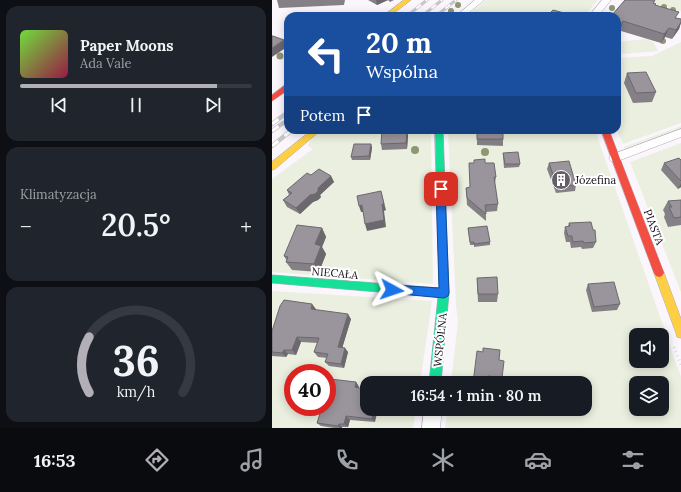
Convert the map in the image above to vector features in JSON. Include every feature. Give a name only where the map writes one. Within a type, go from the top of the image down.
[{"type":"street","points":[[392,12],[408,0]]},
{"type":"street","points":[[465,12],[480,0]]},
{"type":"street","points":[[596,12],[607,0]]},
{"type":"street","points":[[272,99],[284,90]]},
{"type":"street","points":[[615,158],[681,133]]},
{"type":"street","points":[[272,167],[312,134]]},
{"type":"street","name":"WSPÓLNA","points":[[437,376],[444,293],[439,134]]},
{"type":"street","name":"PIASTA","points":[[606,134],[681,333]]},
{"type":"street","name":"NIECAŁA","points":[[272,279],[444,293]]},
{"type":"street","points":[[431,428],[432,416]]},
{"type":"green space","points":[[486,0],[598,0],[588,12],[472,12]]},
{"type":"green space","points":[[639,0],[681,0],[681,11]]},
{"type":"green space","points":[[646,39],[653,42],[658,51],[622,54],[621,42]]},
{"type":"green space","points":[[681,42],[681,123],[623,144],[619,134],[621,134],[621,58],[652,56]]},
{"type":"green space","points":[[681,126],[681,128],[624,149],[624,147]]},
{"type":"green space","points":[[316,134],[431,134],[433,284],[272,272],[272,179],[313,149],[308,146],[311,138]]},
{"type":"green space","points":[[448,134],[596,134],[664,328],[629,328],[629,368],[669,368],[669,343],[681,377],[681,428],[445,428],[447,416],[592,416],[592,376],[452,376],[458,322]]},
{"type":"green space","points":[[681,143],[681,292],[630,162]]},
{"type":"green space","points":[[272,291],[432,301],[421,376],[360,376],[360,416],[415,416],[413,428],[272,428]]},
{"type":"building","points":[[625,0],[655,0],[653,3],[656,4],[655,5],[679,12],[675,18],[681,19],[681,22],[676,30],[669,28],[664,34],[623,21],[621,24],[621,12],[614,12]]},
{"type":"building","points":[[273,36],[284,40],[272,48]]},
{"type":"building","points":[[646,72],[656,92],[636,93],[627,73]]},
{"type":"building","points":[[382,134],[407,134],[406,143],[381,144]]},
{"type":"building","points":[[477,134],[503,134],[503,139],[477,139]]},
{"type":"building","points":[[354,144],[371,144],[369,156],[351,157]]},
{"type":"building","points":[[518,152],[520,164],[505,164],[503,153]]},
{"type":"building","points":[[679,158],[681,160],[681,181],[664,163]]},
{"type":"building","points":[[485,159],[485,163],[494,163],[496,177],[494,177],[498,204],[485,205],[486,214],[467,198],[466,188],[470,187],[469,163],[474,163],[474,160]]},
{"type":"building","points":[[569,161],[576,185],[557,186],[549,163]]},
{"type":"building","points":[[319,169],[331,176],[318,188],[318,191],[315,194],[310,195],[296,208],[283,200],[292,193],[287,190],[307,173],[311,175]]},
{"type":"building","points":[[381,191],[384,204],[382,204],[384,220],[365,224],[362,205],[359,206],[357,196]]},
{"type":"building","points":[[681,200],[681,217],[674,218],[669,207],[672,207],[668,201]]},
{"type":"building","points":[[591,222],[593,230],[595,230],[596,242],[573,242],[572,236],[568,236],[565,227],[570,226],[569,223]]},
{"type":"building","points":[[297,225],[322,228],[315,244],[321,246],[314,264],[286,262],[288,257],[284,256]]},
{"type":"building","points":[[487,226],[490,242],[474,244],[474,242],[470,242],[468,228]]},
{"type":"building","points":[[497,277],[498,294],[478,294],[477,278]]},
{"type":"building","points":[[614,282],[620,304],[594,307],[588,284]]},
{"type":"building","points":[[284,300],[312,304],[311,309],[348,314],[338,347],[345,348],[341,364],[325,362],[328,354],[314,352],[319,338],[297,337],[292,350],[284,350],[282,353],[272,352],[272,331],[280,306]]},
{"type":"building","points":[[483,348],[500,350],[499,360],[504,361],[502,376],[474,376],[477,351],[483,352]]},
{"type":"building","points":[[336,380],[356,382],[355,387],[360,388],[360,416],[373,416],[372,419],[346,416],[344,424],[339,424],[338,426],[317,423],[319,416],[336,416]]},
{"type":"railway","points":[[412,12],[427,0]]},
{"type":"railway","points":[[427,12],[442,0]]},
{"type":"railway","points":[[441,12],[456,0]]},
{"type":"railway","points":[[272,124],[284,115]]},
{"type":"railway","points":[[272,131],[283,123]]},
{"type":"railway","points":[[272,146],[287,134]]},
{"type":"traffic: fast","points":[[436,376],[444,293],[439,134]]},
{"type":"traffic: fast","points":[[272,279],[444,293]]},
{"type":"traffic: slow","points":[[392,12],[408,0]]},
{"type":"traffic: slow","points":[[272,167],[312,134]]},
{"type":"traffic: slow","points":[[659,273],[681,333]]},
{"type":"traffic: jam","points":[[272,99],[284,90]]},
{"type":"traffic: jam","points":[[607,134],[659,273]]},
{"type":"place","name":"Józefina","points":[[561,180]]},
{"type":"route","points":[[392,290],[444,293],[441,189]]}]
